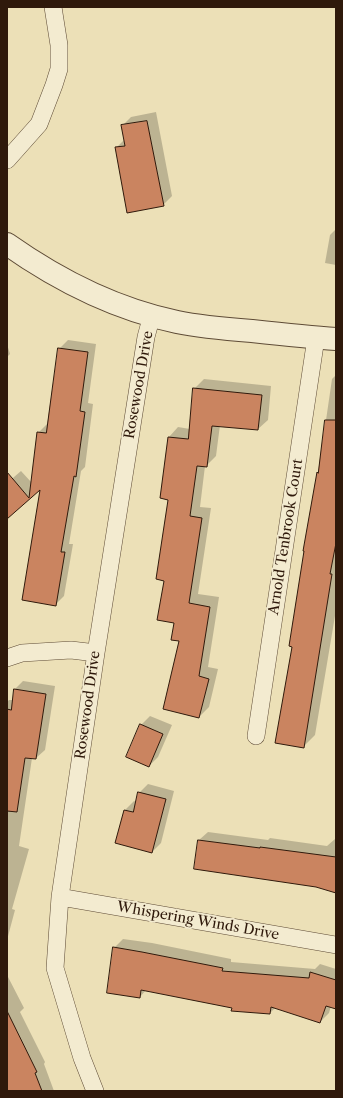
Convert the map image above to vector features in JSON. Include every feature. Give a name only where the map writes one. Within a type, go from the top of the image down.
[{"type":"street","points":[[7,160],[39,124],[59,69],[59,45],[53,7]]},
{"type":"street","points":[[7,244],[35,264],[72,285],[110,301],[175,322],[202,327],[326,338]]},
{"type":"street","name":"Rosewood Drive","points":[[95,1091],[82,1058],[54,968],[60,897],[96,653],[145,346],[152,315]]},
{"type":"street","name":"Arnold Tenbrook Court","points":[[256,736],[326,338]]},
{"type":"street","points":[[7,658],[22,653],[71,650],[96,653]]},
{"type":"street","name":"Whispering Winds Drive","points":[[60,897],[336,945]]},
{"type":"building","points":[[147,121],[164,206],[127,213],[115,147],[125,146],[121,125]]},
{"type":"building","points":[[58,348],[88,352],[80,411],[85,412],[76,477],[74,476],[61,552],[65,552],[56,606],[22,600],[40,490],[7,519],[7,472],[29,498],[37,432],[46,433]]},
{"type":"building","points":[[193,388],[262,395],[258,430],[212,426],[207,467],[197,466],[190,516],[202,518],[189,603],[210,607],[199,676],[209,679],[199,718],[163,709],[179,641],[171,640],[174,623],[157,620],[164,581],[156,579],[168,500],[160,498],[168,437],[188,439]]},
{"type":"building","points":[[325,420],[336,420],[336,543],[304,748],[275,743],[292,647],[289,646],[303,551],[317,472],[318,473]]},
{"type":"building","points":[[14,689],[46,694],[36,759],[25,758],[17,812],[7,811],[7,709],[11,710]]},
{"type":"building","points":[[140,724],[163,734],[149,767],[126,757]]},
{"type":"building","points":[[138,792],[166,799],[152,853],[115,843],[124,810],[133,812]]},
{"type":"building","points":[[198,840],[336,857],[336,893],[316,887],[194,869]]},
{"type":"building","points":[[113,947],[223,968],[222,971],[309,978],[310,972],[336,980],[336,1009],[326,1006],[320,1023],[271,1007],[270,1014],[231,1011],[232,1008],[141,990],[140,998],[107,993]]},
{"type":"building","points":[[7,1011],[37,1072],[35,1073],[42,1091],[7,1091]]}]
